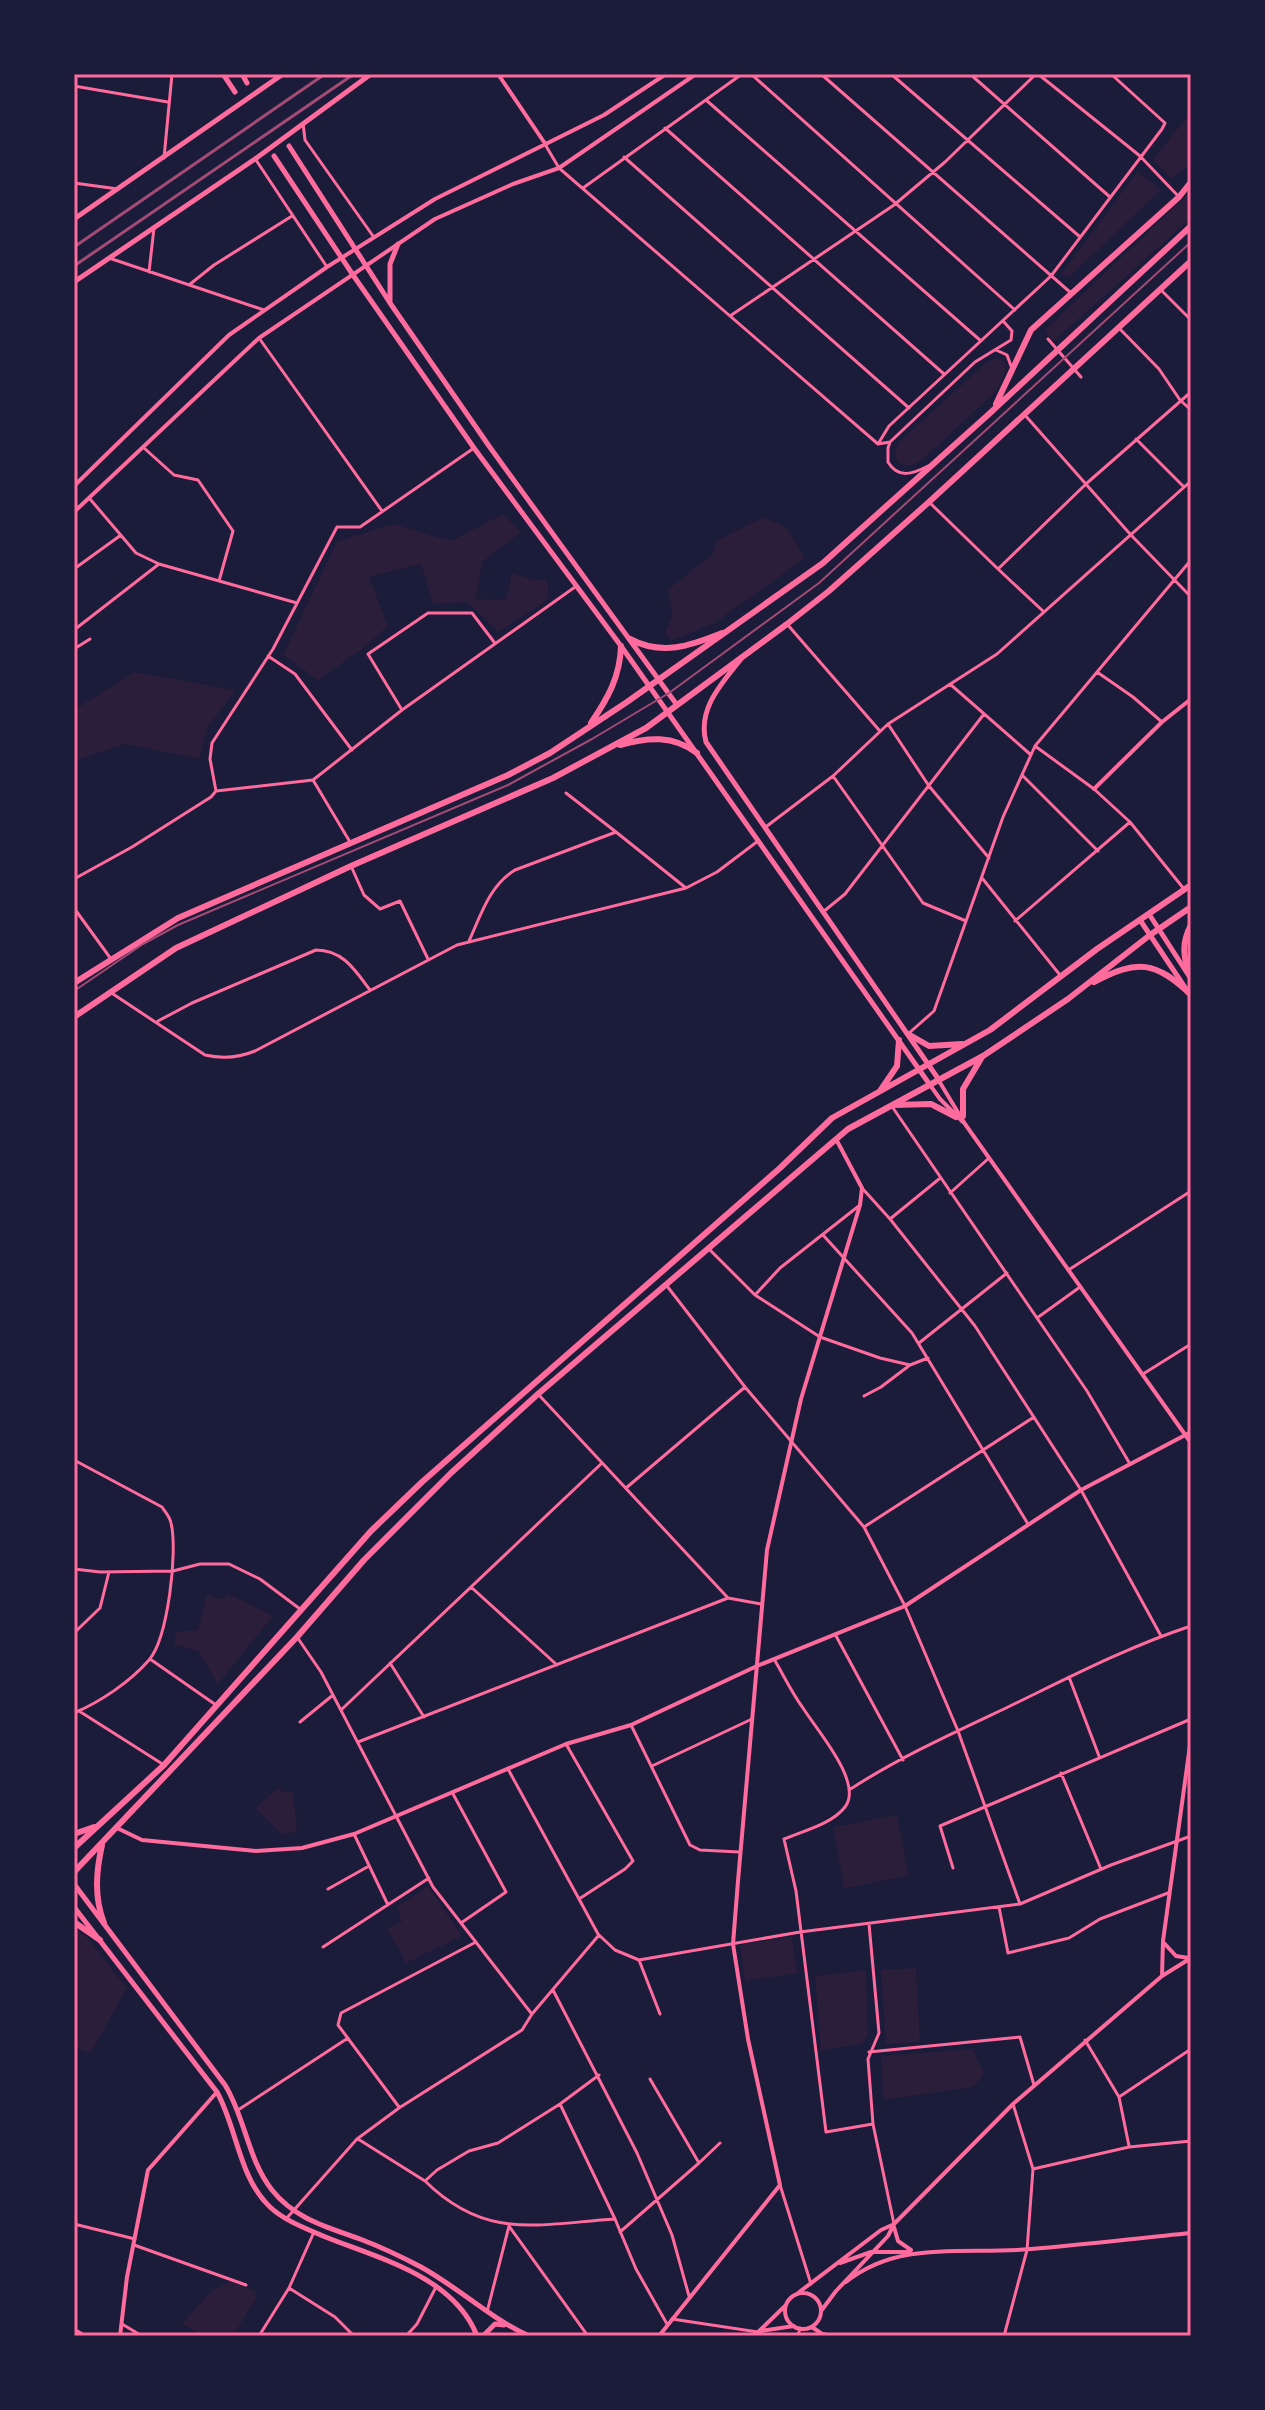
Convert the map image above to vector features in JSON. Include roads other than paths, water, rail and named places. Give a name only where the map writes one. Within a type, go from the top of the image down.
[{"type":"main road","points":[[223,74],[235,92]]},
{"type":"main road","points":[[242,74],[247,83]]},
{"type":"main road","points":[[74,219],[283,74]]},
{"type":"main road","points":[[74,282],[255,159],[371,74]]},
{"type":"main road","points":[[289,146],[390,303],[489,446],[678,706]]},
{"type":"main road","points":[[274,156],[474,448],[621,646],[930,1085]]},
{"type":"main road","points":[[989,414],[1031,330],[1191,184]]},
{"type":"main road","points":[[74,983],[178,918],[508,775],[550,753],[660,680],[823,563],[1191,226]]},
{"type":"main road","points":[[390,303],[390,264],[398,244]]},
{"type":"main road","points":[[74,1017],[176,948],[351,866],[541,783],[609,748],[678,706],[787,624],[929,502],[1191,261]]},
{"type":"main road","points":[[630,639],[645,646],[676,649],[729,631]]},
{"type":"main road","points":[[589,727],[614,687],[621,664],[621,646]]},
{"type":"main road","points":[[745,656],[707,707],[704,733],[714,755],[939,1080]]},
{"type":"main road","points":[[609,748],[661,739],[680,742],[697,753]]},
{"type":"main road","points":[[74,1848],[164,1765],[371,1531],[422,1482],[780,1168],[832,1118],[969,1043],[1188,888]]},
{"type":"main road","points":[[1068,999],[1191,907]]},
{"type":"main road","points":[[1149,914],[1191,977]]},
{"type":"main road","points":[[1140,920],[1191,996]]},
{"type":"main road","points":[[1191,925],[1184,942],[1191,977]]},
{"type":"main road","points":[[74,1872],[297,1637],[364,1560],[440,1483],[538,1394],[836,1138],[983,1056],[1068,999],[1121,969],[1142,965],[1169,974],[1191,996]]},
{"type":"main road","points":[[908,1034],[929,1046],[969,1043]]},
{"type":"main road","points":[[879,1093],[897,1066],[899,1040]]},
{"type":"main road","points":[[891,1105],[931,1104],[961,1119],[963,1089],[983,1056]]},
{"type":"main road","points":[[74,1834],[97,1826]]},
{"type":"main road","points":[[102,1843],[97,1901],[104,1923]]},
{"type":"main road","points":[[74,1884],[215,2071],[238,2110],[266,2181],[293,2212],[407,2260],[447,2283],[509,2327],[529,2336]]},
{"type":"main road","points":[[74,1907],[217,2092],[255,2188],[269,2206],[286,2219],[395,2265],[436,2287],[461,2308],[477,2336]]},
{"type":"main road","points":[[74,1922],[100,1940]]},
{"type":"main road","points":[[483,2336],[495,2324],[509,2327]]},
{"type":"street","points":[[164,159],[172,74]]},
{"type":"street","points":[[498,74],[559,168],[878,444]]},
{"type":"street","points":[[74,486],[229,335],[264,310],[373,236],[435,199],[604,115],[666,74]]},
{"type":"street","points":[[74,512],[259,338],[435,219],[472,200],[559,168],[696,74]]},
{"type":"street","points":[[581,189],[742,74]]},
{"type":"street","points":[[751,74],[1015,310]]},
{"type":"street","points":[[821,74],[1071,293]]},
{"type":"street","points":[[891,74],[1080,238]]},
{"type":"street","points":[[970,74],[1110,197]]},
{"type":"street","points":[[730,316],[894,205],[1037,74],[1140,156],[1179,197]]},
{"type":"street","points":[[878,444],[889,426],[1051,276],[1165,123],[1111,74]]},
{"type":"street","points":[[74,86],[168,102]]},
{"type":"street","points":[[706,100],[981,341]]},
{"type":"street","points":[[303,123],[305,140],[373,236]]},
{"type":"street","points":[[665,128],[944,375]]},
{"type":"street","points":[[624,157],[909,408]]},
{"type":"street","points":[[255,159],[327,267]]},
{"type":"street","points":[[74,183],[119,189]]},
{"type":"street","points":[[189,285],[214,265],[292,216]]},
{"type":"street","points":[[149,272],[154,226]]},
{"type":"street","points":[[109,258],[264,310]]},
{"type":"street","points":[[1160,289],[1191,320]]},
{"type":"street","points":[[935,463],[910,474],[898,472],[888,462],[890,442],[967,369],[1006,344],[1012,336],[1011,327],[1002,322]]},
{"type":"street","points":[[1118,327],[1159,369],[1180,400],[1191,410]]},
{"type":"street","points":[[259,338],[382,511]]},
{"type":"street","points":[[1048,339],[1081,377]]},
{"type":"street","points":[[993,350],[1007,355],[1012,373]]},
{"type":"street","points":[[998,569],[1087,483],[1191,392]]},
{"type":"street","points":[[1024,414],[1130,534],[1191,597]]},
{"type":"street","points":[[1136,439],[1184,487]]},
{"type":"street","points":[[878,444],[890,442]]},
{"type":"street","points":[[144,448],[174,475],[198,480],[233,531],[219,581]]},
{"type":"street","points":[[216,791],[210,759],[212,743],[268,656],[337,527],[360,527],[474,448]]},
{"type":"street","points":[[765,828],[833,776],[888,724],[997,654],[1191,481]]},
{"type":"street","points":[[90,499],[136,553],[159,564],[297,603]]},
{"type":"street","points":[[929,502],[1044,612]]},
{"type":"street","points":[[74,569],[121,535]]},
{"type":"street","points":[[908,1034],[934,1011],[989,858],[1035,746],[1191,560]]},
{"type":"street","points":[[74,630],[159,564]]},
{"type":"street","points":[[74,879],[132,847],[216,791],[313,780],[494,642],[575,587]]},
{"type":"street","points":[[402,710],[368,654],[428,613],[472,613],[494,642]]},
{"type":"street","points":[[787,624],[880,731]]},
{"type":"street","points":[[74,649],[90,639]]},
{"type":"street","points":[[268,656],[295,674],[352,750]]},
{"type":"street","points":[[1097,672],[1162,722]]},
{"type":"street","points":[[950,684],[1031,755]]},
{"type":"street","points":[[1094,789],[1162,722],[1191,699]]},
{"type":"street","points":[[823,912],[845,894],[984,714]]},
{"type":"street","points":[[888,724],[929,786],[989,858]]},
{"type":"street","points":[[1035,746],[1094,789],[1130,822],[1188,888]]},
{"type":"street","points":[[1022,775],[1098,851]]},
{"type":"street","points":[[833,776],[923,903],[966,921]]},
{"type":"street","points":[[313,780],[350,842]]},
{"type":"street","points":[[566,793],[686,888]]},
{"type":"street","points":[[1015,921],[1130,822]]},
{"type":"street","points":[[469,941],[490,896],[504,877],[616,832]]},
{"type":"street","points":[[110,992],[205,1055],[239,1057],[469,941],[686,888],[717,872],[759,840]]},
{"type":"street","points":[[351,866],[369,902],[380,909],[400,901],[428,959]]},
{"type":"street","points":[[982,878],[1062,977]]},
{"type":"street","points":[[74,908],[111,959]]},
{"type":"street","points":[[156,1022],[192,1003],[316,950],[325,950],[345,959],[370,990]]},
{"type":"street","points":[[939,1080],[961,1119]]},
{"type":"street","points":[[930,1085],[990,1157],[1143,1374],[1189,1433],[1191,1443]]},
{"type":"street","points":[[891,1105],[1087,1391],[1130,1464]]},
{"type":"street","points":[[836,1138],[862,1188],[961,1308],[1034,1417],[1081,1490],[1161,1636]]},
{"type":"street","points":[[950,1193],[990,1157]]},
{"type":"street","points":[[890,1219],[939,1179]]},
{"type":"street","points":[[811,2284],[780,2185],[748,2039],[733,1944],[767,1550],[791,1441],[860,1205],[862,1188]]},
{"type":"street","points":[[1070,1270],[1191,1191]]},
{"type":"street","points":[[755,1295],[780,1268],[860,1205]]},
{"type":"street","points":[[823,1235],[919,1343],[1028,1525]]},
{"type":"street","points":[[709,1249],[755,1295],[820,1337],[910,1365]]},
{"type":"street","points":[[919,1343],[1007,1273]]},
{"type":"street","points":[[667,1286],[745,1387],[864,1527],[905,1606],[958,1731],[1020,1904]]},
{"type":"street","points":[[1037,1318],[1081,1286]]},
{"type":"street","points":[[1143,1374],[1191,1344]]},
{"type":"street","points":[[864,1396],[910,1365],[929,1358]]},
{"type":"street","points":[[625,1488],[745,1387]]},
{"type":"street","points":[[538,1394],[728,1598]]},
{"type":"street","points":[[864,1527],[1034,1417]]},
{"type":"street","points":[[117,1828],[142,1840],[256,1851],[302,1848],[354,1834],[566,1744],[631,1725],[757,1666],[905,1606],[1081,1490],[1189,1433]]},
{"type":"street","points":[[74,1460],[162,1507],[171,1519],[173,1571],[159,1637],[150,1659],[93,1705],[74,1713]]},
{"type":"street","points":[[341,1710],[602,1463]]},
{"type":"street","points":[[74,1569],[173,1571],[200,1564],[229,1564],[260,1579],[301,1610]]},
{"type":"street","points":[[74,1633],[100,1608],[109,1572]]},
{"type":"street","points":[[471,1587],[557,1665]]},
{"type":"street","points":[[358,1742],[728,1598],[761,1604]]},
{"type":"street","points":[[849,1790],[886,1766],[1069,1677],[1191,1626]]},
{"type":"street","points":[[835,1634],[903,1760]]},
{"type":"street","points":[[297,1637],[333,1695],[429,1878],[532,2014]]},
{"type":"street","points":[[150,1659],[217,1706]]},
{"type":"street","points":[[774,1659],[838,1760],[849,1790],[845,1807],[835,1815],[784,1839],[796,1891],[826,2132],[873,2124]]},
{"type":"street","points":[[390,1663],[424,1717]]},
{"type":"street","points":[[1069,1677],[1100,1757]]},
{"type":"street","points":[[300,1722],[333,1695]]},
{"type":"street","points":[[79,1711],[164,1765]]},
{"type":"street","points":[[652,1766],[752,1719]]},
{"type":"street","points":[[953,1868],[940,1826],[1191,1719]]},
{"type":"street","points":[[631,1725],[690,1845],[700,1850],[741,1852]]},
{"type":"street","points":[[1162,1976],[1163,1941],[1191,1738]]},
{"type":"street","points":[[566,1744],[633,1861],[579,1899]]},
{"type":"street","points":[[508,1769],[599,1935],[615,1950],[639,1960],[800,1932],[1020,1904],[1101,1869],[1191,1836]]},
{"type":"street","points":[[1061,1773],[1101,1869]]},
{"type":"street","points":[[452,1792],[506,1892],[461,1923]]},
{"type":"street","points":[[354,1834],[388,1905]]},
{"type":"street","points":[[328,1889],[369,1866]]},
{"type":"street","points":[[323,1947],[429,1878]]},
{"type":"street","points":[[999,1907],[1008,1953],[1069,1938],[1100,1919],[1171,1892]]},
{"type":"street","points":[[869,1924],[879,2033],[869,2052],[873,2124],[898,2241],[915,2252]]},
{"type":"street","points":[[286,2219],[357,2139],[399,2108],[522,2030],[599,1935]]},
{"type":"street","points":[[1163,1941],[1176,1956],[1191,1958]]},
{"type":"street","points":[[399,2108],[338,2025],[341,2013],[476,1942]]},
{"type":"street","points":[[821,2311],[888,2236],[894,2224],[1013,2104],[1162,1976],[1191,1958]]},
{"type":"street","points":[[639,1960],[660,2014]]},
{"type":"street","points":[[553,1990],[637,2153],[672,2235],[690,2297]]},
{"type":"street","points":[[869,2052],[1020,2037],[1034,2085]]},
{"type":"street","points":[[238,2110],[348,2038]]},
{"type":"street","points":[[1085,2040],[1119,2097],[1129,2147]]},
{"type":"street","points":[[1119,2097],[1191,2049]]},
{"type":"street","points":[[425,2181],[469,2151],[498,2143],[599,2075]]},
{"type":"street","points":[[650,2079],[699,2163]]},
{"type":"street","points":[[120,2336],[143,2182],[148,2170],[217,2092]]},
{"type":"street","points":[[560,2104],[636,2269],[668,2325]]},
{"type":"street","points":[[1004,2336],[1027,2250],[1033,2169],[1013,2104]]},
{"type":"street","points":[[357,2139],[477,2217],[509,2226],[615,2219]]},
{"type":"street","points":[[1033,2169],[1129,2147],[1191,2141]]},
{"type":"street","points":[[620,2232],[658,2202],[720,2143]]},
{"type":"street","points":[[659,2336],[780,2185]]},
{"type":"street","points":[[74,2224],[134,2242],[246,2285]]},
{"type":"street","points":[[756,2334],[798,2293],[881,2230],[894,2224]]},
{"type":"street","points":[[487,2312],[509,2226]]},
{"type":"street","points":[[509,2226],[588,2336]]},
{"type":"street","points":[[259,2336],[289,2288],[314,2232]]},
{"type":"street","points":[[835,2265],[871,2252],[1027,2250],[1191,2233]]},
{"type":"street","points":[[837,2290],[859,2272],[915,2252]]},
{"type":"street","points":[[406,2336],[417,2324],[436,2287]]},
{"type":"street","points":[[289,2288],[335,2317],[352,2335]]},
{"type":"street","points":[[798,2293],[814,2296],[818,2300],[820,2318],[812,2327]]},
{"type":"street","points":[[786,2305],[786,2316],[797,2327],[798,2336]]},
{"type":"street","points":[[672,2319],[756,2334],[812,2327],[822,2334],[833,2336]]},
{"type":"street","points":[[122,2324],[142,2336]]},
{"type":"street","points":[[74,2329],[86,2336]]},
{"type":"tram line","points":[[74,991],[143,944],[178,925],[508,785],[669,693],[819,583],[1191,242]]},
{"type":"railway","points":[[74,247],[325,74]]},
{"type":"railway","points":[[74,266],[354,74]]}]
